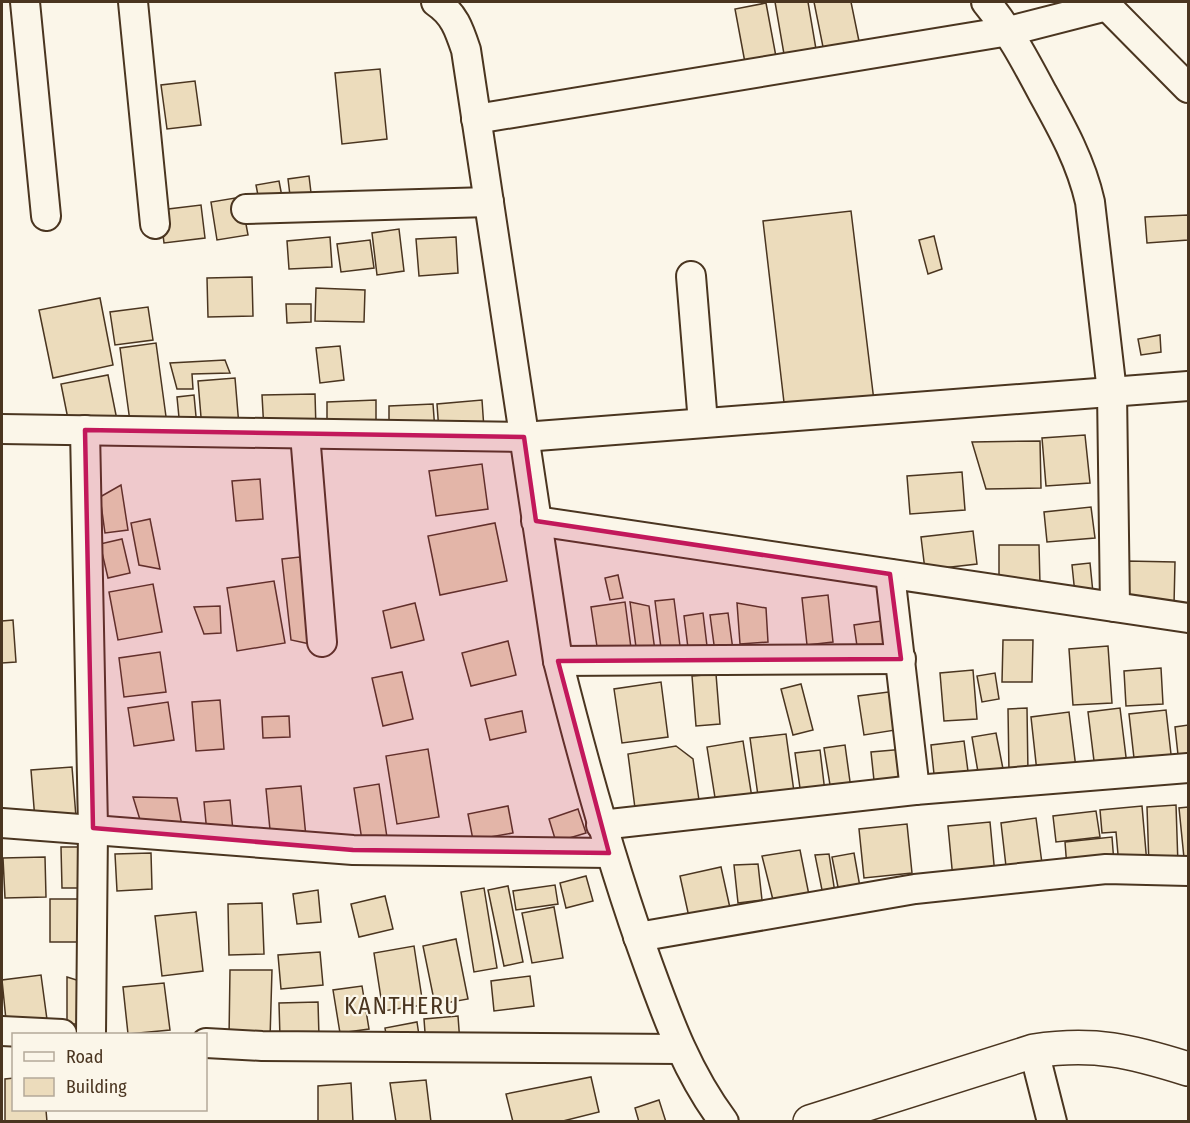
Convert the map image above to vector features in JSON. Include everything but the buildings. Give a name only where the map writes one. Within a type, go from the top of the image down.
[{"type":"main road","points":[[810,1122],[1034,1051],[1068,1046],[1109,1048],[1188,1069]]},
{"type":"street","points":[[25,2],[46,216]]},
{"type":"street","points":[[133,2],[154,224]]},
{"type":"street","points":[[986,2],[1009,31],[1074,150],[1084,177],[1112,392],[1115,607]]},
{"type":"street","points":[[476,119],[1009,31],[1105,4],[1188,88]]},
{"type":"street","points":[[446,5],[458,26],[466,50],[558,661],[609,853],[638,937],[680,1049],[707,1099],[724,1122]]},
{"type":"street","points":[[246,209],[489,202]]},
{"type":"street","points":[[691,276],[704,423]]},
{"type":"street","points":[[2,429],[524,437],[1188,387]]},
{"type":"street","points":[[85,430],[93,828],[91,1033]]},
{"type":"street","points":[[305,434],[322,642]]},
{"type":"street","points":[[536,521],[1188,618]]},
{"type":"street","points":[[890,573],[902,659],[915,790]]},
{"type":"street","points":[[558,661],[902,659]]},
{"type":"street","points":[[601,825],[915,790],[1188,768]]},
{"type":"street","points":[[2,823],[93,828],[353,850],[609,853]]},
{"type":"street","points":[[638,937],[915,889],[1106,868],[1188,871]]},
{"type":"street","points":[[2,1031],[32,1033]]},
{"type":"street","points":[[207,1043],[262,1046],[680,1049]]},
{"type":"street","points":[[1034,1051],[1052,1122]]},
{"type":"highlighted area","points":[[85,430],[524,437],[536,521],[890,574],[901,659],[558,661],[609,853],[353,850],[93,828]]},
{"type":"district","name":"KANTHERU","points":[[402,1006]]}]
